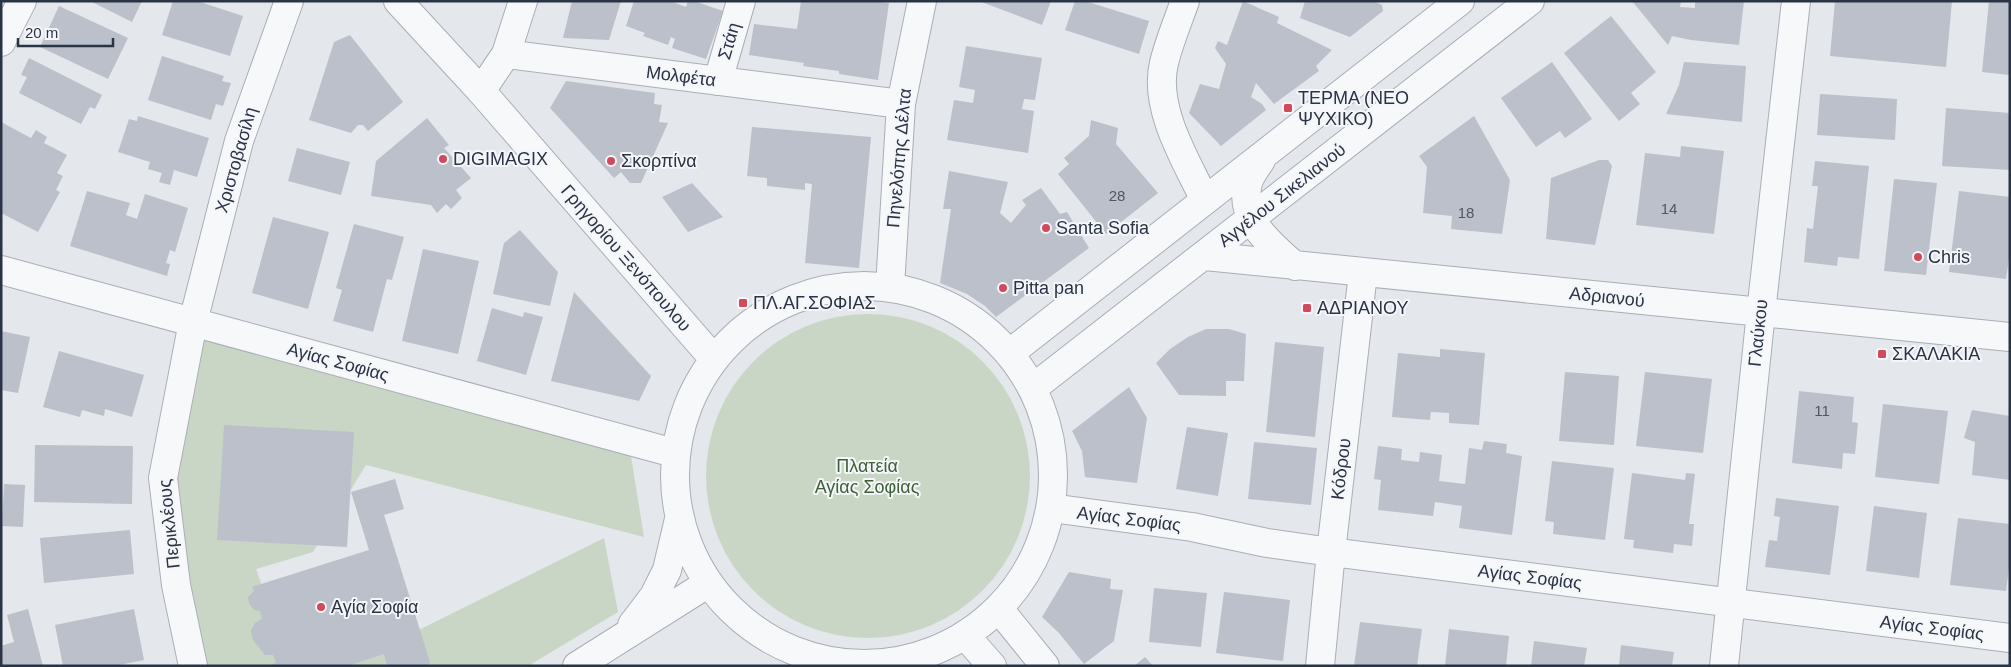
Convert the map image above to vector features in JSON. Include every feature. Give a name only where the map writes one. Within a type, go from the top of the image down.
[{"type":"street","points":[[1,42],[22,1]]},
{"type":"street","name":"Χριστοβασίλη","points":[[193,322],[239,142],[289,1]]},
{"type":"street","name":"Γρηγορίου Ξενόπουλου","points":[[398,1],[481,91],[714,358]]},
{"type":"street","points":[[481,91],[506,54],[523,1]]},
{"type":"street","name":"Στάη","points":[[718,81],[740,1]]},
{"type":"street","name":"Πηνελόπης Δέλτα","points":[[890,287],[901,104],[922,1]]},
{"type":"street","points":[[1185,1],[1164,64],[1162,87],[1166,112],[1174,136],[1205,200]]},
{"type":"street","points":[[1010,353],[1460,1]]},
{"type":"street","name":"Αγγέλου Σικελιανού","points":[[1033,388],[1205,256],[1530,1]]},
{"type":"street","name":"Γλαύκου","points":[[1724,666],[1760,312],[1796,1]]},
{"type":"street","name":"Μολφέτα","points":[[506,54],[901,104]]},
{"type":"street","points":[[1265,153],[1248,182],[1246,196],[1250,219],[1268,242],[1295,266]]},
{"type":"street","name":"Αδριανού","points":[[1205,256],[2010,337]]},
{"type":"street","name":"Αγίας Σοφίας","points":[[1,270],[674,453]]},
{"type":"street","name":"Κόδρου","points":[[1320,666],[1331,552],[1364,272]]},
{"type":"street","points":[[840,286],[890,287],[935,299],[976,322],[1010,353],[1033,388],[1052,446],[1051,508],[1036,555],[1000,609],[973,630],[928,654],[878,664],[828,664],[781,647],[740,621],[707,584],[679,519],[674,500],[674,453],[687,403],[714,358],[749,323],[792,299],[840,286]]},
{"type":"street","name":"Περικλέους","points":[[193,322],[163,478],[176,586],[193,666]]},
{"type":"street","name":"Αγίας Σοφίας","points":[[1051,508],[1192,527],[1267,543],[1331,552],[2010,638]]},
{"type":"street","points":[[624,636],[654,596],[668,570],[679,519]]},
{"type":"street","points":[[577,666],[707,584]]},
{"type":"street","points":[[1000,609],[1045,666]]},
{"type":"street","points":[[965,635],[992,666]]},
{"type":"green space","name":"Πλατεία Αγίας Σοφίας","points":[[852,314],[884,314],[915,321],[945,333],[971,350],[994,373],[1011,399],[1018,414],[1027,444],[1030,476],[1027,508],[1018,538],[1011,553],[994,579],[971,602],[945,619],[915,631],[884,638],[852,638],[821,631],[791,619],[765,602],[742,579],[725,553],[713,523],[706,492],[706,460],[713,429],[725,399],[742,373],[765,350],[791,333],[821,321]]},
{"type":"green space","points":[[199,335],[630,450],[644,537],[366,465],[313,552],[256,569],[291,666],[202,666],[173,474]]},
{"type":"green space","points":[[604,538],[618,612],[528,666],[346,666]]},
{"type":"building","points":[[90,1],[142,1],[132,22]]},
{"type":"building","points":[[173,1],[197,1],[243,16],[230,56],[162,35]]},
{"type":"building","points":[[572,1],[621,1],[609,40],[563,38]]},
{"type":"building","points":[[634,1],[670,1],[686,7],[688,1],[694,1],[723,11],[706,59],[672,48],[675,39],[671,37],[668,45],[643,36],[645,33],[626,26]]},
{"type":"building","points":[[801,1],[873,1],[889,3],[878,80],[839,74],[839,71],[803,66],[804,63],[749,55],[754,24],[797,29]]},
{"type":"building","points":[[979,1],[1051,1],[1042,25]]},
{"type":"building","points":[[1075,1],[1085,1],[1149,21],[1139,54],[1065,30]]},
{"type":"building","points":[[1243,1],[1279,17],[1277,23],[1332,50],[1316,66],[1319,71],[1274,104],[1256,83],[1251,97],[1262,104],[1266,110],[1221,146],[1189,113],[1200,84],[1219,89],[1226,64],[1215,48],[1218,41],[1227,45]]},
{"type":"building","points":[[1305,1],[1373,1],[1382,5],[1383,11],[1350,37],[1300,18]]},
{"type":"building","points":[[1632,1],[1681,1],[1680,7],[1695,8],[1695,1],[1744,1],[1739,45],[1672,36],[1668,45]]},
{"type":"building","points":[[1835,1],[1952,1],[1946,67],[1830,56]]},
{"type":"building","points":[[1989,1],[2010,1],[2010,75],[1982,72]]},
{"type":"building","points":[[59,6],[128,38],[108,79],[40,47]]},
{"type":"building","points":[[1611,16],[1656,72],[1631,93],[1640,104],[1619,121],[1564,53]]},
{"type":"building","points":[[350,35],[403,102],[368,131],[363,125],[358,125],[351,133],[309,120],[334,42]]},
{"type":"building","points":[[966,46],[1042,58],[1035,100],[1024,99],[1022,109],[1034,111],[1028,153],[947,140],[954,100],[973,103],[975,90],[959,87]]},
{"type":"building","points":[[162,56],[224,76],[222,81],[231,83],[223,106],[216,104],[211,120],[148,100]]},
{"type":"building","points":[[29,58],[102,95],[95,109],[90,107],[81,124],[19,93],[27,77],[21,75]]},
{"type":"building","points":[[1552,62],[1592,119],[1565,138],[1560,131],[1536,147],[1501,98]]},
{"type":"building","points":[[1684,62],[1746,66],[1742,122],[1666,114],[1679,85]]},
{"type":"building","points":[[566,81],[655,93],[654,104],[662,105],[659,122],[668,123],[641,183],[630,183],[621,172],[614,178],[550,108]]},
{"type":"building","points":[[1820,94],[1897,99],[1895,140],[1817,135]]},
{"type":"building","points":[[1946,108],[2010,113],[2010,170],[1942,166]]},
{"type":"building","points":[[138,116],[209,138],[197,177],[174,170],[170,185],[159,182],[162,173],[148,169],[150,162],[118,152],[129,119],[137,121]]},
{"type":"building","points":[[1474,116],[1510,180],[1502,234],[1451,229],[1452,216],[1423,213],[1427,167],[1419,156]]},
{"type":"building","points":[[427,118],[449,145],[444,148],[471,178],[456,190],[462,198],[451,209],[446,204],[437,213],[431,205],[371,196],[376,161]]},
{"type":"building","points":[[1091,120],[1118,128],[1116,144],[1158,193],[1106,234],[1058,174],[1069,164],[1064,158],[1089,136]]},
{"type":"building","points":[[1,122],[31,138],[36,130],[47,137],[44,143],[67,155],[57,173],[63,176],[56,190],[60,192],[38,232],[1,213]]},
{"type":"building","points":[[752,127],[871,137],[859,268],[805,263],[812,184],[805,183],[805,190],[767,186],[767,178],[747,176]]},
{"type":"building","points":[[1681,146],[1724,151],[1714,234],[1636,225],[1645,153],[1680,157]]},
{"type":"building","points":[[297,148],[350,162],[341,195],[288,181]]},
{"type":"building","points":[[1599,160],[1608,160],[1612,166],[1595,245],[1546,239],[1551,178]]},
{"type":"building","points":[[1815,161],[1869,166],[1859,259],[1838,257],[1837,266],[1804,262],[1807,228],[1813,229],[1818,186],[1812,186]]},
{"type":"building","points":[[949,171],[1008,182],[1000,213],[1011,223],[1026,205],[1022,200],[1041,188],[1060,214],[1067,212],[1089,248],[996,317],[985,306],[967,294],[940,283],[951,209],[943,209]]},
{"type":"building","points":[[1894,179],[1937,183],[1926,275],[1884,271]]},
{"type":"building","points":[[692,183],[723,217],[688,232],[662,197]]},
{"type":"building","points":[[87,191],[130,203],[126,215],[137,219],[145,194],[188,208],[175,252],[170,250],[166,263],[170,264],[167,276],[70,246]]},
{"type":"building","points":[[1959,191],[2010,197],[2010,251],[2006,279],[1949,272]]},
{"type":"building","points":[[273,217],[329,232],[308,309],[252,293]]},
{"type":"building","points":[[354,224],[404,237],[392,280],[387,279],[373,332],[333,321],[342,290],[336,288]]},
{"type":"building","points":[[520,230],[558,272],[550,306],[493,294],[504,243]]},
{"type":"building","points":[[423,249],[479,261],[458,354],[402,341]]},
{"type":"building","points":[[574,292],[651,376],[639,401],[551,381]]},
{"type":"building","points":[[492,308],[523,317],[524,312],[543,317],[526,375],[477,361]]},
{"type":"building","points":[[1206,329],[1229,329],[1246,334],[1244,381],[1226,381],[1226,396],[1179,395],[1156,363],[1170,349],[1188,337]]},
{"type":"building","points":[[1,331],[30,337],[18,393],[1,390]]},
{"type":"building","points":[[1275,342],[1324,347],[1315,437],[1266,432]]},
{"type":"building","points":[[1440,349],[1485,353],[1479,425],[1449,423],[1449,413],[1431,412],[1430,420],[1392,417],[1398,353],[1440,357]]},
{"type":"building","points":[[59,351],[144,375],[132,417],[105,409],[104,416],[82,410],[80,417],[43,407]]},
{"type":"building","points":[[1565,372],[1619,376],[1614,445],[1559,441]]},
{"type":"building","points":[[1645,372],[1712,379],[1703,453],[1636,446]]},
{"type":"building","points":[[1129,387],[1147,418],[1137,483],[1085,477],[1082,451],[1072,431]]},
{"type":"building","points":[[1799,391],[1854,397],[1852,422],[1858,423],[1855,454],[1843,453],[1842,469],[1792,463]]},
{"type":"building","points":[[1883,404],[1948,411],[1939,484],[1875,477]]},
{"type":"building","points":[[1972,410],[2010,416],[2010,480],[1972,475],[1975,442],[1964,438]]},
{"type":"building","points":[[224,425],[354,432],[347,547],[217,540]]},
{"type":"building","points":[[1187,427],[1228,433],[1218,496],[1176,489]]},
{"type":"building","points":[[1484,441],[1507,444],[1506,453],[1522,456],[1512,535],[1459,528],[1462,506],[1435,502],[1433,516],[1378,510],[1381,480],[1374,479],[1378,446],[1402,449],[1401,460],[1419,462],[1420,452],[1442,455],[1439,481],[1465,484],[1469,448],[1482,450]]},
{"type":"building","points":[[1254,442],[1317,448],[1311,505],[1248,499]]},
{"type":"building","points":[[35,445],[133,446],[132,504],[34,502]]},
{"type":"building","points":[[1552,461],[1614,468],[1605,540],[1553,534],[1554,522],[1545,521]]},
{"type":"building","points":[[1632,473],[1685,480],[1686,473],[1695,474],[1689,524],[1694,524],[1692,546],[1674,544],[1673,553],[1633,548],[1634,540],[1624,539]]},
{"type":"building","name":"Αγία Σοφία","points":[[395,479],[404,509],[384,515],[430,662],[428,666],[387,666],[384,654],[347,666],[271,666],[276,662],[273,655],[265,655],[253,640],[251,631],[255,623],[262,619],[260,611],[254,610],[249,603],[248,597],[254,591],[252,587],[369,550],[351,492]]},
{"type":"building","points":[[4,484],[25,485],[23,527],[2,526]]},
{"type":"building","points":[[1776,498],[1839,506],[1830,575],[1765,567],[1769,540],[1777,541],[1780,517],[1774,516]]},
{"type":"building","points":[[1874,506],[1927,513],[1919,578],[1866,571]]},
{"type":"building","points":[[1958,518],[2010,524],[2010,561],[2006,591],[1950,585]]},
{"type":"building","points":[[130,530],[134,574],[44,583],[40,538]]},
{"type":"building","points":[[1069,572],[1111,579],[1110,589],[1123,590],[1114,641],[1084,664],[1059,633],[1042,617]]},
{"type":"building","points":[[1154,588],[1207,593],[1201,647],[1149,642]]},
{"type":"building","points":[[1224,592],[1290,600],[1283,661],[1216,653]]},
{"type":"building","points":[[28,609],[43,666],[1,666],[1,646],[14,642],[7,615]]},
{"type":"building","points":[[134,609],[144,660],[114,666],[63,666],[55,625]]},
{"type":"building","points":[[1360,622],[1422,629],[1417,666],[1354,666]]},
{"type":"building","points":[[1449,629],[1509,636],[1506,666],[1445,666]]},
{"type":"building","points":[[1534,641],[1587,648],[1584,666],[1531,666]]},
{"type":"building","points":[[1621,645],[1674,652],[1672,666],[1619,666]]},
{"type":"building","points":[[1145,657],[1153,666],[1134,666]]},
{"type":"place","name":"ΤΕΡΜΑ (ΝΕΟ ΨΥΧΙΚΟ)","points":[[1288,108]]},
{"type":"place","name":"DIGIMAGIX","points":[[443,159]]},
{"type":"place","name":"Σκορπίνα","points":[[611,161]]},
{"type":"place","name":"Santa Sofia","points":[[1046,228]]},
{"type":"place","name":"Chris","points":[[1918,257]]},
{"type":"place","name":"Pitta pan","points":[[1003,288]]},
{"type":"place","name":"ΠΛ.ΑΓ.ΣΟΦΙΑΣ","points":[[743,303]]},
{"type":"place","name":"ΑΔΡΙΑΝΟΥ","points":[[1307,308]]},
{"type":"place","name":"ΣΚΑΛΑΚΙΑ","points":[[1882,354]]},
{"type":"place","name":"Αγία Σοφία","points":[[321,607]]}]
